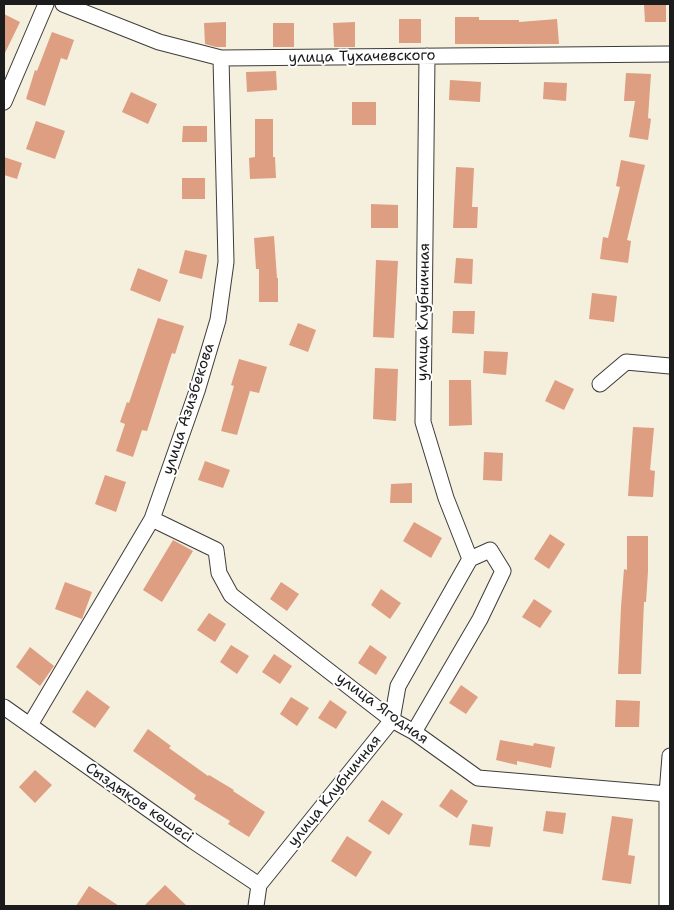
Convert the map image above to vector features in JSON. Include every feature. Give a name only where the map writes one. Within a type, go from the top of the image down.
[{"type":"street","points":[[4,102],[46,4]]},
{"type":"street","name":"улица Тухачевского","points":[[62,4],[159,42],[221,58],[670,54]]},
{"type":"street","name":"улица Клубничная","points":[[259,885],[392,720],[398,686],[470,559],[446,498],[423,422],[427,56]]},
{"type":"street","name":"улица Азизбекова","points":[[30,725],[152,519],[197,391],[218,320],[226,262],[221,58]]},
{"type":"street","points":[[600,384],[626,362],[670,366]]},
{"type":"street","name":"улица Ягодная","points":[[152,519],[216,550],[219,572],[231,595],[392,720],[414,732],[478,778],[667,794]]},
{"type":"street","points":[[414,732],[480,619],[502,571],[490,550],[470,559]]},
{"type":"street","name":"Сыздықов көшесі","points":[[4,707],[193,841],[259,885]]},
{"type":"street","points":[[667,906],[667,794],[670,756]]},
{"type":"street","points":[[256,906],[259,885]]},
{"type":"building","points":[[644,4],[666,4],[666,22],[645,22]]},
{"type":"building","points":[[4,14],[20,22],[4,55]]},
{"type":"building","points":[[455,17],[479,17],[479,20],[519,20],[519,22],[557,19],[559,44],[455,44]]},
{"type":"building","points":[[399,19],[421,19],[421,43],[399,43]]},
{"type":"building","points":[[226,22],[226,47],[205,44],[204,23]]},
{"type":"building","points":[[355,22],[355,47],[334,47],[333,23]]},
{"type":"building","points":[[273,23],[294,23],[294,47],[273,47]]},
{"type":"building","points":[[52,32],[74,40],[67,60],[61,58],[45,106],[26,99],[35,70],[37,71]]},
{"type":"building","points":[[276,71],[277,90],[247,92],[246,72]]},
{"type":"building","points":[[626,73],[651,74],[648,118],[651,119],[648,140],[629,137],[635,101],[624,101]]},
{"type":"building","points":[[450,80],[481,82],[480,102],[449,100]]},
{"type":"building","points":[[544,82],[567,83],[566,101],[543,99]]},
{"type":"building","points":[[131,92],[157,104],[148,124],[122,112]]},
{"type":"building","points":[[352,102],[376,102],[376,125],[352,125]]},
{"type":"building","points":[[255,119],[273,119],[273,157],[275,157],[276,178],[250,179],[249,158],[255,157]]},
{"type":"building","points":[[36,121],[65,131],[55,159],[26,149]]},
{"type":"building","points":[[183,126],[207,126],[207,142],[182,142]]},
{"type":"building","points":[[4,157],[22,163],[17,179],[4,175]]},
{"type":"building","points":[[621,160],[645,165],[627,240],[631,241],[628,263],[600,259],[603,237],[608,238],[620,187],[616,186]]},
{"type":"building","points":[[456,167],[474,168],[472,207],[478,207],[477,228],[453,228]]},
{"type":"building","points":[[182,178],[205,178],[205,199],[182,199]]},
{"type":"building","points":[[371,204],[398,205],[398,228],[371,228]]},
{"type":"building","points":[[274,236],[278,302],[259,302],[259,269],[256,269],[254,238]]},
{"type":"building","points":[[185,250],[207,255],[202,279],[179,273]]},
{"type":"building","points":[[456,258],[473,259],[472,284],[454,283]]},
{"type":"building","points":[[376,260],[398,261],[394,338],[373,337]]},
{"type":"building","points":[[138,268],[168,280],[160,302],[130,290]]},
{"type":"building","points":[[592,293],[617,296],[614,322],[589,319]]},
{"type":"building","points":[[453,311],[475,311],[474,334],[452,333]]},
{"type":"building","points":[[158,318],[184,326],[175,354],[172,353],[147,431],[142,430],[133,457],[116,451],[125,424],[120,422],[127,402],[129,403]]},
{"type":"building","points":[[298,323],[316,330],[308,352],[289,345]]},
{"type":"building","points":[[484,351],[508,352],[506,375],[483,373]]},
{"type":"building","points":[[239,359],[267,367],[259,393],[250,391],[237,435],[221,431],[234,386],[231,385]]},
{"type":"building","points":[[375,368],[398,369],[396,421],[373,419]]},
{"type":"building","points":[[449,380],[471,380],[472,425],[449,426]]},
{"type":"building","points":[[555,380],[574,389],[564,410],[545,401]]},
{"type":"building","points":[[633,427],[654,428],[650,470],[655,471],[653,497],[628,496]]},
{"type":"building","points":[[484,452],[503,453],[502,481],[483,480]]},
{"type":"building","points":[[205,461],[230,470],[223,488],[198,480]]},
{"type":"building","points":[[105,475],[126,482],[116,512],[95,504]]},
{"type":"building","points":[[412,483],[412,503],[390,503],[391,484]]},
{"type":"building","points":[[414,522],[442,538],[431,558],[403,541]]},
{"type":"building","points":[[550,534],[565,544],[549,569],[534,559]]},
{"type":"building","points":[[627,536],[648,536],[648,571],[646,602],[644,602],[641,674],[618,674],[624,569],[627,570]]},
{"type":"building","points":[[173,540],[193,551],[162,602],[143,590]]},
{"type":"building","points":[[65,582],[92,592],[82,619],[55,609]]},
{"type":"building","points":[[281,582],[299,594],[287,611],[270,599]]},
{"type":"building","points":[[381,589],[401,603],[390,619],[371,605]]},
{"type":"building","points":[[534,599],[552,611],[540,628],[522,617]]},
{"type":"building","points":[[209,613],[226,624],[215,642],[197,630]]},
{"type":"building","points":[[231,645],[249,656],[237,674],[220,662]]},
{"type":"building","points":[[370,645],[387,657],[376,675],[358,663]]},
{"type":"building","points":[[30,647],[54,666],[40,686],[16,667]]},
{"type":"building","points":[[274,654],[292,666],[280,684],[262,672]]},
{"type":"building","points":[[461,685],[478,697],[466,714],[449,703]]},
{"type":"building","points":[[87,690],[110,707],[95,728],[72,712]]},
{"type":"building","points":[[291,697],[309,708],[297,726],[280,714]]},
{"type":"building","points":[[330,700],[347,712],[336,729],[318,718]]},
{"type":"building","points":[[616,700],[640,701],[639,727],[615,727]]},
{"type":"building","points":[[148,729],[171,746],[169,748],[208,776],[234,790],[265,812],[249,837],[228,824],[230,821],[194,799],[196,795],[133,751]]},
{"type":"building","points":[[500,740],[533,746],[534,743],[555,747],[551,768],[517,761],[517,765],[496,760]]},
{"type":"building","points":[[35,770],[52,785],[35,803],[19,787]]},
{"type":"building","points":[[451,789],[468,801],[457,818],[439,806]]},
{"type":"building","points":[[382,800],[403,814],[389,835],[368,821]]},
{"type":"building","points":[[546,811],[566,813],[563,834],[543,831]]},
{"type":"building","points":[[612,816],[633,819],[628,855],[635,856],[631,884],[602,880]]},
{"type":"building","points":[[472,824],[493,827],[490,847],[469,845]]},
{"type":"building","points":[[347,836],[372,852],[356,877],[331,861]]},
{"type":"building","points":[[165,885],[187,906],[144,906]]},
{"type":"building","points":[[89,886],[119,906],[76,906]]}]
